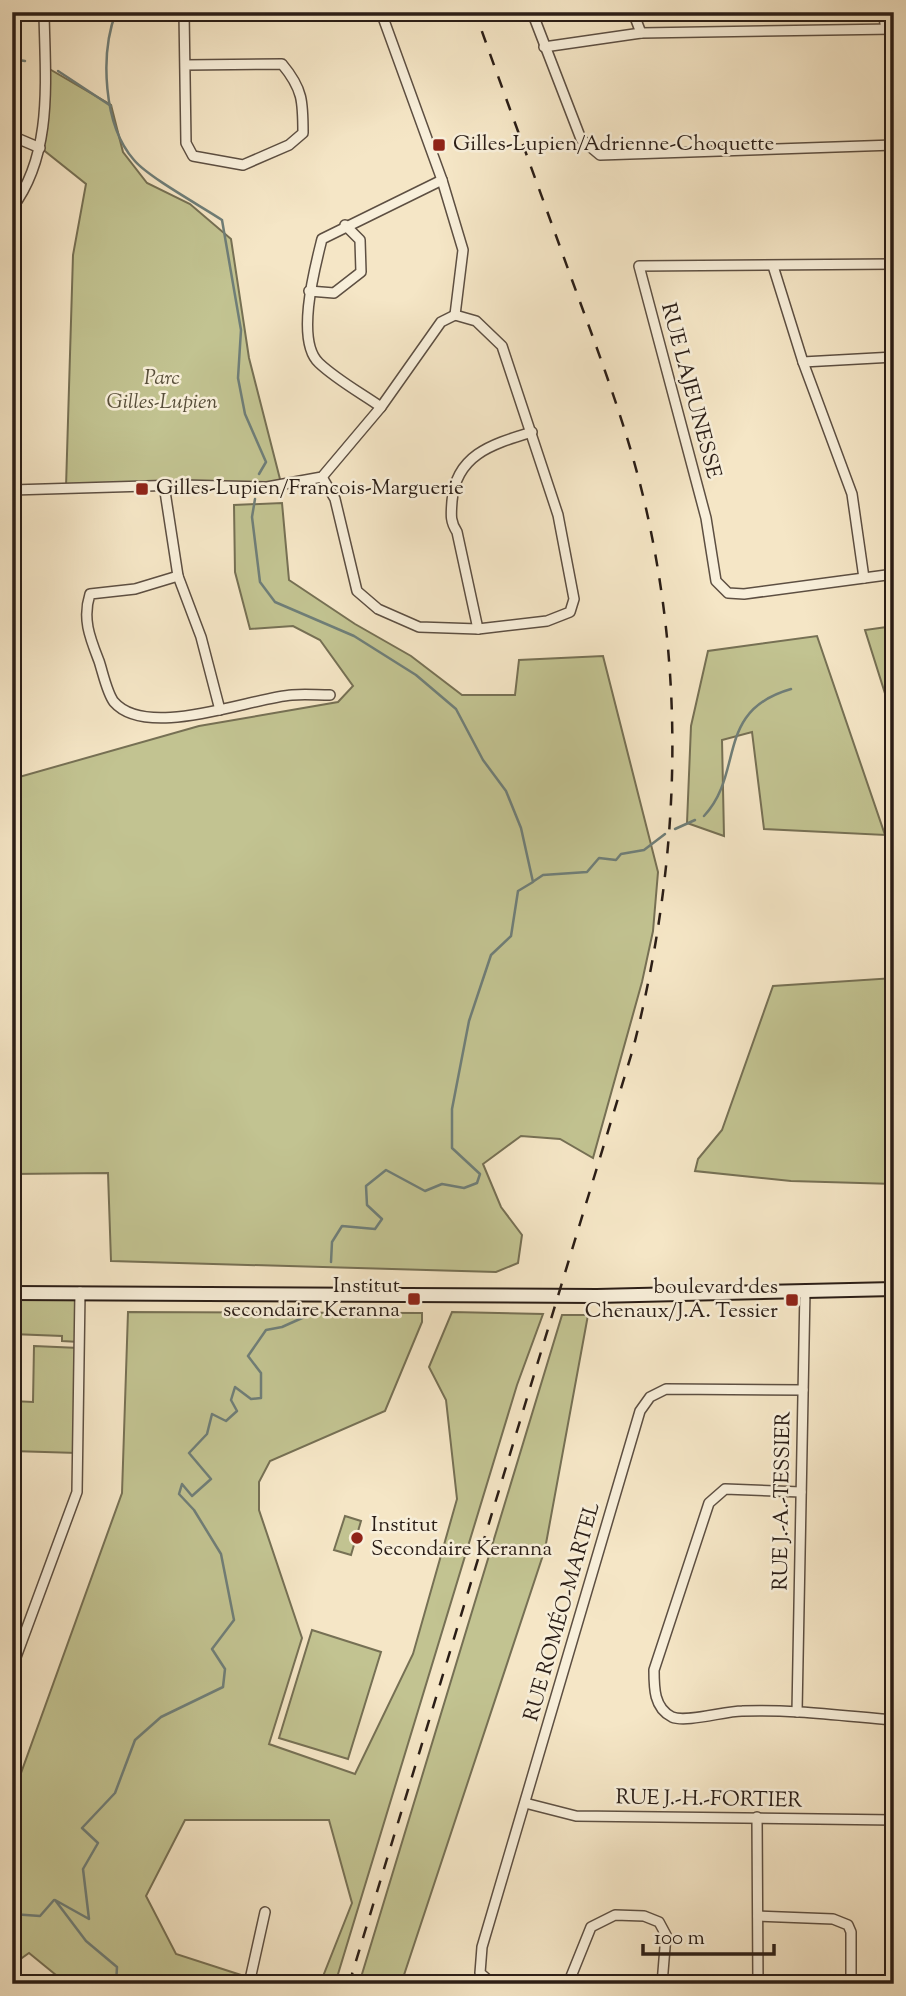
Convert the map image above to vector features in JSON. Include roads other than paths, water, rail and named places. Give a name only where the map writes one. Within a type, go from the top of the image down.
[{"type":"main road","points":[[12,1293],[597,1296],[894,1289]]},
{"type":"street","points":[[12,208],[40,148],[46,100],[44,12]]},
{"type":"street","points":[[184,12],[186,143],[194,156],[243,165],[289,145],[303,133],[297,81],[282,64],[186,65]]},
{"type":"street","points":[[381,12],[442,180],[463,250],[455,315]]},
{"type":"street","points":[[532,12],[581,139],[600,155],[894,145]]},
{"type":"street","points":[[633,12],[640,33]]},
{"type":"street","points":[[544,47],[640,33],[890,29],[883,12]]},
{"type":"street","points":[[12,136],[40,148]]},
{"type":"street","points":[[381,407],[317,362],[309,348],[309,291],[322,239],[345,225],[442,180]]},
{"type":"street","points":[[309,291],[334,293],[361,272],[360,240],[345,225]]},
{"type":"street","points":[[894,264],[773,266],[803,362],[852,495],[864,578],[894,575]]},
{"type":"street","name":"RUE LAJEUNESSE","points":[[773,266],[639,266],[706,518],[716,581],[728,593],[744,594],[864,578]]},
{"type":"street","points":[[12,490],[164,485],[267,487],[322,477],[381,407],[442,322],[455,315],[476,321],[502,346],[558,515],[574,599],[570,612],[547,621],[478,629],[419,626],[378,609],[357,592],[335,499],[322,477]]},
{"type":"street","points":[[803,362],[894,357]]},
{"type":"street","points":[[12,366],[12,377]]},
{"type":"street","points":[[478,629],[457,532],[450,521],[453,487],[470,458],[488,445],[532,432]]},
{"type":"street","points":[[164,485],[178,576],[201,637],[220,710]]},
{"type":"street","points":[[178,576],[135,589],[90,594],[85,611],[89,634],[114,702],[135,714],[159,717],[220,710],[291,695],[330,695]]},
{"type":"street","name":"RUE J.-A.-TESSIER","points":[[797,1712],[804,1290]]},
{"type":"street","points":[[12,1668],[76,1492],[80,1292]]},
{"type":"street","name":"RUE ROMÉO-MARTEL","points":[[493,1984],[480,1973],[482,1947],[645,1404],[657,1392],[666,1389],[803,1390]]},
{"type":"street","points":[[801,1492],[733,1488],[725,1489],[713,1497],[706,1510],[654,1670],[659,1704],[664,1712],[680,1720],[741,1711],[797,1712],[894,1720]]},
{"type":"street","name":"RUE J.-H.-FORTIER","points":[[525,1803],[576,1816],[894,1821]]},
{"type":"street","points":[[757,1818],[758,1984]]},
{"type":"street","points":[[249,1984],[265,1912]]},
{"type":"street","points":[[568,1984],[591,1927],[615,1914],[644,1916],[659,1922],[666,1935],[662,1984]]},
{"type":"street","points":[[758,1916],[833,1919],[848,1925],[851,1933],[851,1984]]},
{"type":"waterway","points":[[116,12],[108,48],[107,89],[110,109],[124,145],[134,160],[151,175],[222,220],[241,330],[238,378],[245,414],[266,462],[259,474]]},
{"type":"waterway","points":[[12,59],[25,61]]},
{"type":"waterway","points":[[58,71],[111,106]]},
{"type":"waterway","points":[[255,499],[252,517],[260,582],[275,602],[354,636],[416,675],[456,709],[483,760],[506,791],[521,828],[533,882],[518,891],[511,936],[491,955],[469,1021],[452,1109],[452,1148],[480,1174],[477,1183],[464,1188],[442,1184],[425,1191],[386,1170],[366,1186],[367,1205],[382,1219],[375,1229],[342,1226],[332,1242],[331,1262]]},
{"type":"waterway","points":[[704,816],[724,781],[740,727],[751,712],[767,699],[791,689]]},
{"type":"waterway","points":[[675,829],[695,820]]},
{"type":"waterway","points":[[534,881],[543,875],[587,872],[599,858],[616,860],[621,854],[644,850],[665,834]]},
{"type":"waterway","points":[[116,1984],[117,1967],[86,1941],[55,1900],[89,1919],[83,1869],[98,1843],[82,1828],[115,1793],[135,1740],[161,1717],[223,1687],[225,1669],[212,1649],[234,1620],[221,1554],[194,1510],[179,1494],[182,1484],[192,1496],[211,1479],[189,1453],[207,1434],[212,1414],[226,1421],[237,1411],[231,1400],[235,1387],[251,1399],[261,1398],[261,1373],[248,1356],[266,1330],[282,1327],[311,1314]]},
{"type":"waterway","points":[[12,1914],[40,1916],[54,1900]]},
{"type":"railway","points":[[349,1984],[633,1049],[648,985],[667,858],[672,730],[669,665],[663,601],[645,504],[606,375],[475,12]]},
{"type":"place","name":"Gilles-Lupien/Adrienne-Choquette","points":[[439,145]]},
{"type":"place","name":"Gilles-Lupien/Francois-Marguerie","points":[[142,489]]},
{"type":"place","name":"Institut secondaire Keranna","points":[[414,1299]]},
{"type":"place","name":"boulevard des Chenaux/J.A. Tessier","points":[[792,1300]]},
{"type":"place","name":"Institut Secondaire Keranna","points":[[357,1538]]},
{"type":"park label","name":"Parc Gilles-Lupien","points":[[162,391]]}]
